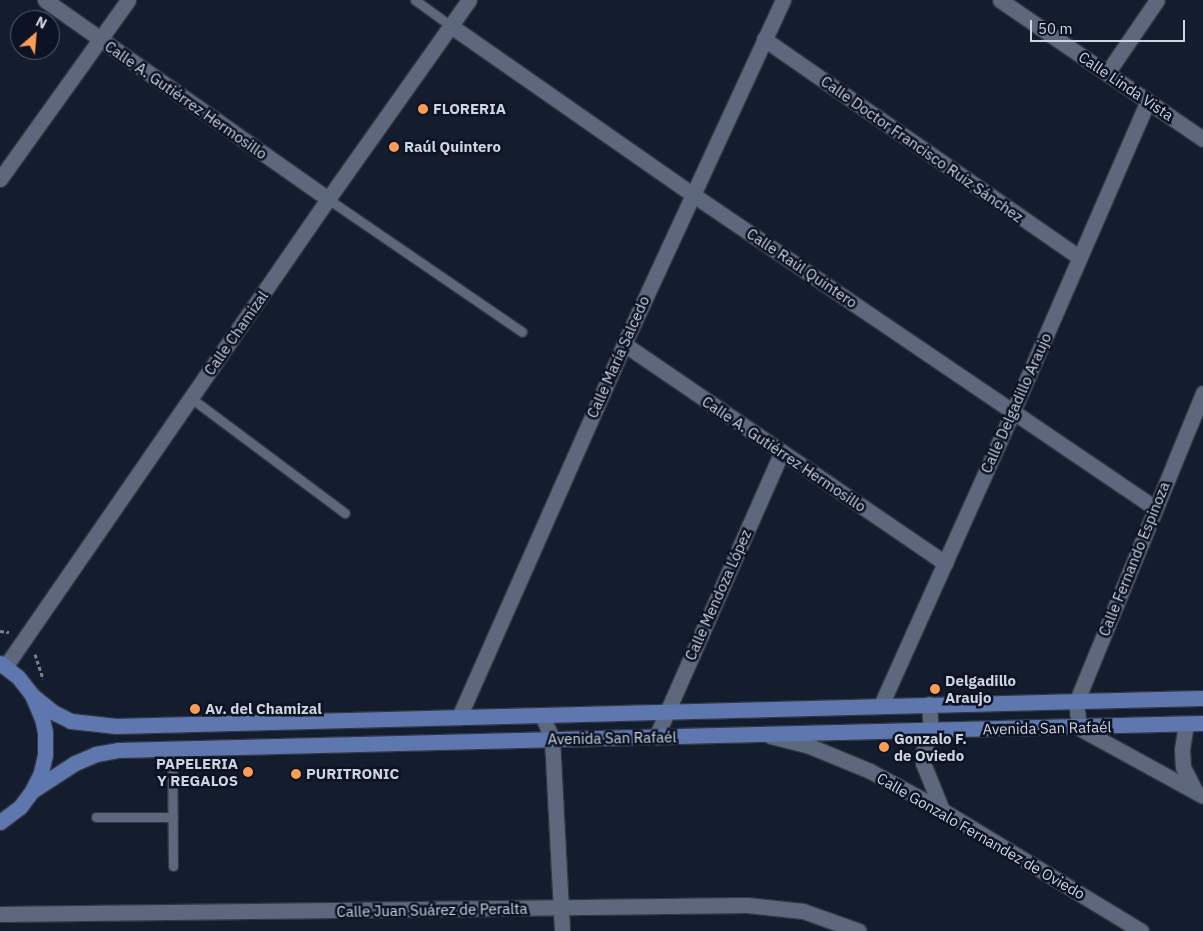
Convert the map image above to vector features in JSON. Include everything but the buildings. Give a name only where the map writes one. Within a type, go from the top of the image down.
[{"type":"main road","points":[[0,822],[20,807],[32,791],[41,773],[45,755],[45,732],[42,718],[32,695],[18,677],[3,665]]},
{"type":"main road","name":"Avenida San Rafaél","points":[[32,695],[54,712],[71,720],[116,726],[1203,698]]},
{"type":"main road","name":"Avenida San Rafaél","points":[[32,791],[75,763],[96,754],[118,750],[1079,728],[1203,723]]},
{"type":"street","name":"Calle A. Gutiérrez Hermosillo","points":[[45,0],[328,199]]},
{"type":"street","points":[[0,179],[128,0]]},
{"type":"street","name":"Calle Chamizal","points":[[3,665],[29,633],[328,199],[469,0]]},
{"type":"street","name":"Calle María Salcedo","points":[[459,717],[624,344],[783,0]]},
{"type":"street","name":"Calle Linda Vista","points":[[1000,0],[1203,139]]},
{"type":"street","points":[[1107,73],[1157,0]]},
{"type":"street","name":"Calle Raúl Quintero","points":[[451,26],[692,194],[1155,508]]},
{"type":"street","name":"Calle Doctor Francisco Ruiz Sánchez","points":[[764,39],[1080,258]]},
{"type":"street","name":"Calle Delgadillo Araujo","points":[[881,705],[1013,411],[1148,101]]},
{"type":"street","name":"Calle A. Gutiérrez Hermosillo","points":[[624,344],[945,563]]},
{"type":"street","name":"Calle Fernando Espinoza","points":[[1079,728],[1076,702],[1203,393]]},
{"type":"street","name":"Calle Mendoza López","points":[[656,737],[782,453]]},
{"type":"street","points":[[929,704],[931,730],[924,752],[923,763],[942,810]]},
{"type":"street","points":[[542,715],[552,739],[562,931]]},
{"type":"street","points":[[1186,724],[1182,749],[1183,767],[1200,794]]},
{"type":"street","points":[[1079,728],[1200,794]]},
{"type":"street","name":"Calle Gonzalo Fernandez de Oviedo","points":[[759,734],[807,745],[839,757],[942,810],[1140,931]]},
{"type":"street","name":"Calle Juan Suárez de Peralta","points":[[0,914],[747,905],[803,911],[859,931]]},
{"type":"lane","points":[[415,0],[451,26]]},
{"type":"lane","points":[[328,199],[522,332]]},
{"type":"lane","points":[[191,398],[344,513]]},
{"type":"lane","points":[[172,748],[173,866]]},
{"type":"lane","points":[[96,817],[173,817]]},
{"type":"path","points":[[29,633],[43,679],[49,688]]},
{"type":"place","name":"FLORERIA","points":[[423,109]]},
{"type":"place","name":"Raúl Quintero","points":[[394,147]]},
{"type":"place","name":"Delgadillo Araujo","points":[[935,689]]},
{"type":"place","name":"Av. del Chamizal","points":[[195,709]]},
{"type":"place","name":"Gonzalo F. de Oviedo","points":[[884,747]]},
{"type":"place","name":"PAPELERIA Y REGALOS","points":[[248,772]]},
{"type":"place","name":"PURITRONIC","points":[[296,774]]}]
